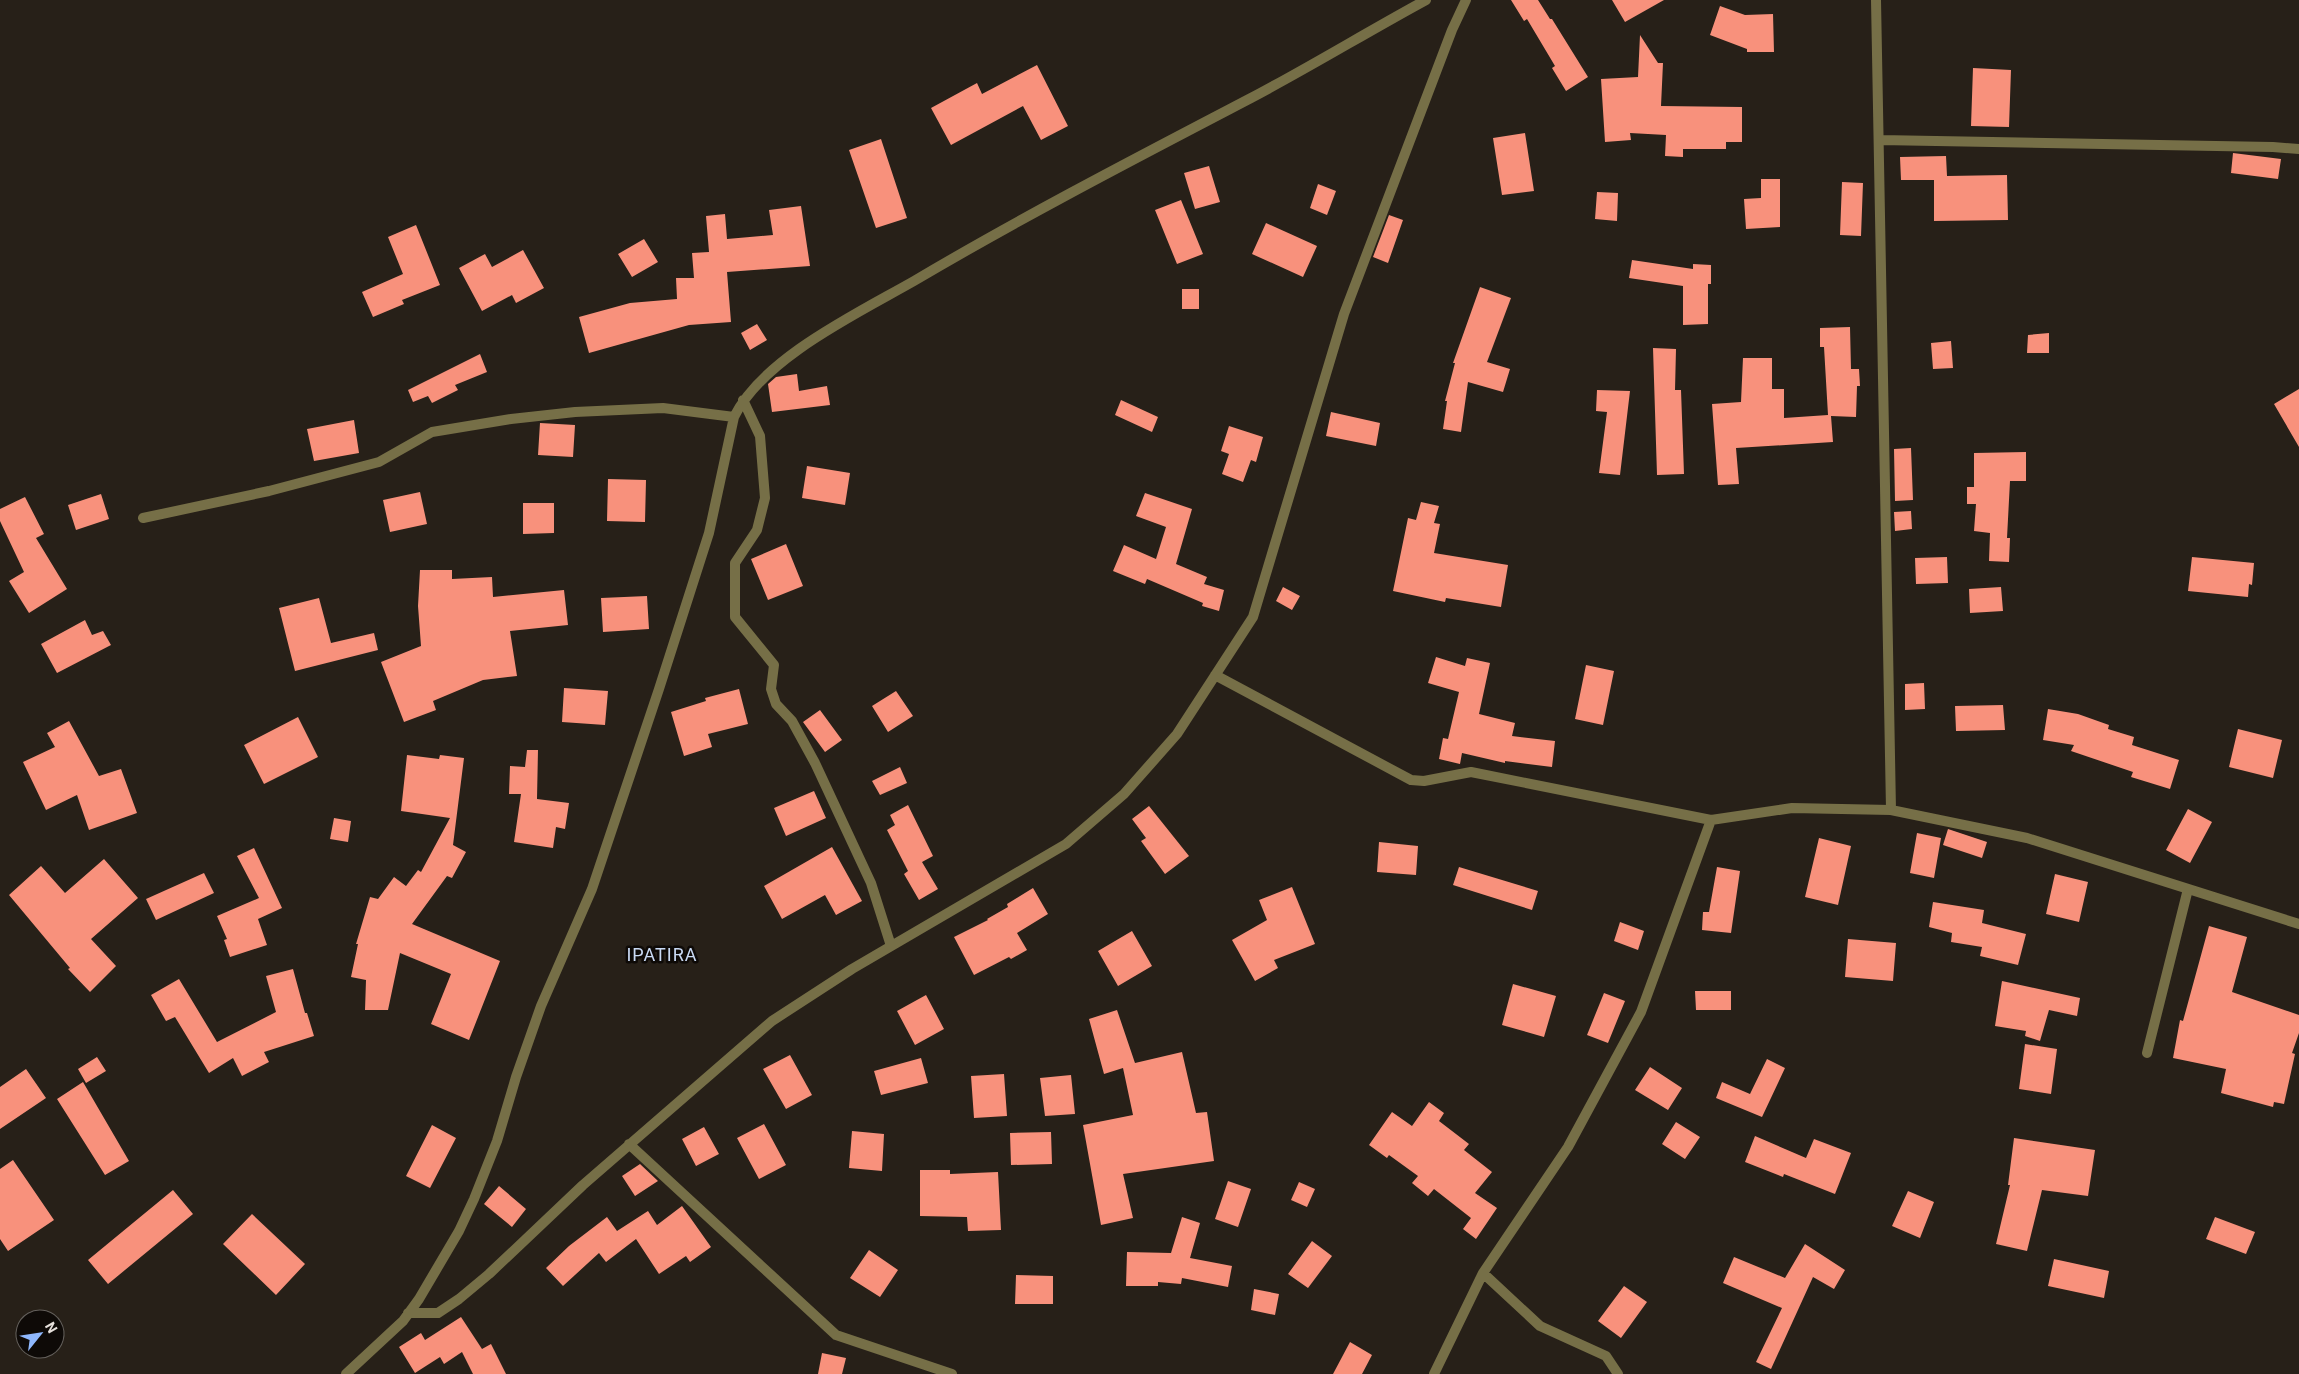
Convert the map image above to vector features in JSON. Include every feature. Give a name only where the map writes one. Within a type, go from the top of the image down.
[{"type":"street","points":[[346,1374],[370,1354],[419,1299],[459,1230],[474,1199],[497,1141],[516,1077],[541,1006],[592,889],[709,533],[734,417],[743,400],[760,382],[791,356],[849,317],[1000,231],[1292,76],[1426,0]]},
{"type":"street","points":[[408,1313],[438,1313],[459,1299],[489,1274],[532,1232],[629,1144],[772,1021],[891,946],[1066,844],[1124,794],[1178,734],[1253,618],[1344,314],[1452,30],[1466,0]]},
{"type":"street","points":[[1876,0],[1891,810]]},
{"type":"street","points":[[1880,140],[2299,149]]},
{"type":"street","points":[[743,400],[760,436],[765,498],[757,530],[735,563],[735,617],[774,665],[771,689],[776,704],[792,721],[815,763],[872,883],[891,946]]},
{"type":"street","points":[[143,518],[269,491],[379,462],[432,432],[511,418],[575,412],[663,408],[734,417]]},
{"type":"street","points":[[1215,675],[1411,780],[1424,781],[1471,772],[1711,820],[1792,808],[1891,810],[2027,838],[2299,924]]},
{"type":"street","points":[[1434,1374],[1483,1273],[1568,1147],[1641,1012],[1711,820]]},
{"type":"street","points":[[2147,1052],[2188,889]]},
{"type":"street","points":[[629,1144],[836,1335],[952,1374]]},
{"type":"street","points":[[1483,1273],[1540,1326],[1606,1356],[1618,1374]]},
{"type":"street","points":[[419,1299],[438,1313]]},
{"type":"building","points":[[1511,0],[1538,0],[1588,77],[1566,91],[1552,68],[1555,66],[1527,19],[1524,21]]},
{"type":"building","points":[[1612,0],[1664,0],[1625,22]]},
{"type":"building","points":[[1720,6],[1745,15],[1773,14],[1774,52],[1747,52],[1747,49],[1710,35]]},
{"type":"building","points":[[1640,35],[1658,63],[1663,63],[1661,106],[1742,107],[1742,142],[1726,142],[1726,149],[1683,149],[1683,157],[1665,156],[1666,135],[1630,133],[1631,140],[1605,142],[1601,79],[1638,77]]},
{"type":"building","points":[[1037,65],[1068,126],[1041,140],[1023,106],[951,145],[931,108],[977,83],[982,94]]},
{"type":"building","points":[[1973,68],[2011,70],[2009,127],[1971,126]]},
{"type":"building","points":[[1525,133],[1534,191],[1502,195],[1493,138]]},
{"type":"building","points":[[881,139],[907,218],[876,228],[849,150]]},
{"type":"building","points":[[2233,153],[2281,159],[2278,179],[2231,173]]},
{"type":"building","points":[[1946,156],[1947,176],[2007,175],[2008,220],[1934,221],[1934,180],[1901,180],[1900,157]]},
{"type":"building","points":[[1209,166],[1220,202],[1195,209],[1184,173]]},
{"type":"building","points":[[1761,179],[1780,179],[1780,227],[1746,229],[1744,199],[1761,198]]},
{"type":"building","points":[[1842,182],[1863,183],[1861,236],[1840,235]]},
{"type":"building","points":[[1318,184],[1336,191],[1327,215],[1310,208]]},
{"type":"building","points":[[1597,192],[1618,193],[1617,221],[1595,219]]},
{"type":"building","points":[[1181,200],[1203,254],[1177,264],[1155,210]]},
{"type":"building","points":[[801,206],[810,266],[727,272],[731,322],[689,325],[589,353],[579,317],[630,303],[677,299],[676,278],[694,278],[692,253],[709,252],[706,216],[725,214],[727,239],[773,235],[769,210]]},
{"type":"building","points":[[1389,215],[1403,220],[1388,263],[1373,257]]},
{"type":"building","points":[[1266,223],[1317,246],[1303,277],[1252,254]]},
{"type":"building","points":[[416,225],[440,285],[402,300],[404,304],[373,317],[362,292],[403,274],[388,237]]},
{"type":"building","points":[[644,239],[658,262],[632,277],[618,254]]},
{"type":"building","points":[[523,250],[544,288],[516,303],[512,295],[482,311],[459,268],[485,254],[492,267]]},
{"type":"building","points":[[1632,260],[1693,269],[1693,264],[1711,265],[1711,284],[1708,284],[1708,324],[1683,325],[1683,286],[1629,278]]},
{"type":"building","points":[[1480,287],[1511,298],[1487,362],[1510,369],[1503,392],[1468,382],[1461,432],[1443,429],[1447,401],[1445,401],[1455,363],[1453,363]]},
{"type":"building","points":[[1182,289],[1199,289],[1199,309],[1182,309]]},
{"type":"building","points":[[757,324],[767,340],[750,350],[741,333]]},
{"type":"building","points":[[1850,327],[1851,369],[1859,369],[1860,386],[1857,386],[1856,417],[1831,416],[1833,442],[1736,448],[1739,484],[1718,485],[1712,404],[1741,402],[1743,358],[1772,358],[1772,389],[1784,389],[1784,418],[1828,415],[1824,347],[1820,347],[1820,328]]},
{"type":"building","points":[[2049,333],[2049,353],[2027,353],[2028,335]]},
{"type":"building","points":[[1951,341],[1953,368],[1933,369],[1931,343]]},
{"type":"building","points":[[1653,348],[1676,349],[1675,390],[1681,390],[1684,474],[1657,475]]},
{"type":"building","points":[[480,354],[487,372],[455,385],[458,390],[432,403],[428,396],[413,402],[408,390]]},
{"type":"building","points":[[797,374],[799,391],[827,386],[830,405],[772,412],[768,384],[776,377]]},
{"type":"building","points":[[2299,389],[2299,447],[2274,404]]},
{"type":"building","points":[[1597,390],[1630,391],[1620,475],[1599,473],[1607,412],[1596,411]]},
{"type":"building","points":[[1121,400],[1158,417],[1152,432],[1115,415]]},
{"type":"building","points":[[1331,412],[1380,423],[1376,446],[1326,436]]},
{"type":"building","points":[[354,420],[359,453],[314,461],[307,429]]},
{"type":"building","points":[[540,423],[575,425],[573,457],[538,455]]},
{"type":"building","points":[[1229,426],[1263,437],[1256,462],[1251,460],[1243,482],[1222,474],[1229,454],[1221,451]]},
{"type":"building","points":[[1911,448],[1913,500],[1895,501],[1894,449]]},
{"type":"building","points":[[2026,452],[2026,481],[2010,481],[2007,538],[2010,538],[2009,562],[1989,561],[1990,533],[1974,531],[1976,504],[1967,504],[1967,487],[1974,487],[1974,453]]},
{"type":"building","points":[[807,466],[850,473],[845,505],[802,498]]},
{"type":"building","points":[[608,479],[646,480],[645,522],[607,521]]},
{"type":"building","points":[[420,492],[427,524],[390,532],[383,500]]},
{"type":"building","points":[[1145,493],[1192,509],[1176,564],[1207,577],[1204,584],[1224,590],[1219,611],[1202,606],[1203,603],[1147,579],[1145,584],[1113,571],[1124,545],[1156,559],[1166,527],[1136,516]]},
{"type":"building","points":[[101,494],[109,519],[76,530],[68,505]]},
{"type":"building","points":[[25,497],[44,534],[36,538],[67,589],[29,613],[9,581],[24,572],[0,521],[0,509]]},
{"type":"building","points":[[1421,502],[1439,506],[1434,523],[1440,524],[1434,553],[1508,565],[1501,607],[1446,598],[1445,602],[1393,591],[1408,518],[1416,520]]},
{"type":"building","points":[[523,503],[554,503],[554,533],[523,534]]},
{"type":"building","points":[[1911,511],[1912,529],[1895,531],[1894,512]]},
{"type":"building","points":[[786,544],[803,586],[768,600],[751,559]]},
{"type":"building","points":[[1947,557],[1948,583],[1916,584],[1915,558]]},
{"type":"building","points":[[2192,557],[2254,563],[2252,585],[2249,584],[2248,597],[2188,591]]},
{"type":"building","points":[[420,570],[452,570],[452,579],[492,577],[493,597],[564,590],[568,625],[510,631],[517,676],[483,680],[433,701],[436,710],[404,722],[381,662],[421,646],[418,606]]},
{"type":"building","points":[[1283,587],[1300,596],[1292,610],[1276,601]]},
{"type":"building","points":[[2001,587],[2003,611],[1970,613],[1969,589]]},
{"type":"building","points":[[647,596],[649,629],[603,632],[601,598]]},
{"type":"building","points":[[319,598],[331,643],[374,633],[378,650],[295,671],[279,608]]},
{"type":"building","points":[[85,620],[92,635],[103,631],[111,645],[57,673],[41,644]]},
{"type":"building","points":[[1436,657],[1465,666],[1467,658],[1490,663],[1479,714],[1515,723],[1512,736],[1555,741],[1552,767],[1505,761],[1505,763],[1462,753],[1460,764],[1439,759],[1443,738],[1448,739],[1459,692],[1428,683]]},
{"type":"building","points":[[1586,665],[1614,671],[1603,725],[1575,719]]},
{"type":"building","points":[[1924,683],[1925,709],[1905,710],[1905,684]]},
{"type":"building","points":[[564,688],[608,691],[605,725],[562,722]]},
{"type":"building","points":[[739,689],[748,724],[708,734],[712,747],[684,756],[671,712],[706,701],[705,698]]},
{"type":"building","points":[[896,691],[913,716],[888,732],[872,706]]},
{"type":"building","points":[[2003,705],[2005,730],[1956,731],[1955,706]]},
{"type":"building","points":[[2048,709],[2078,714],[2109,725],[2108,729],[2134,737],[2132,745],[2179,760],[2170,789],[2131,777],[2133,772],[2071,751],[2074,745],[2043,740]]},
{"type":"building","points":[[820,710],[842,740],[825,752],[803,722]]},
{"type":"building","points":[[298,717],[318,757],[264,784],[244,745]]},
{"type":"building","points":[[69,721],[99,776],[121,769],[137,813],[89,830],[77,795],[46,810],[23,762],[55,747],[47,733]]},
{"type":"building","points":[[2238,729],[2282,740],[2273,778],[2229,767]]},
{"type":"building","points":[[527,750],[538,750],[537,799],[569,803],[565,829],[556,827],[553,848],[514,842],[521,794],[509,794],[510,766],[525,767]]},
{"type":"building","points":[[407,755],[439,759],[440,755],[464,758],[453,845],[466,852],[452,878],[447,876],[412,924],[500,961],[469,1040],[431,1024],[451,974],[400,953],[388,1010],[365,1010],[366,980],[351,977],[358,944],[356,944],[370,897],[378,899],[394,877],[406,886],[418,870],[421,872],[450,818],[401,811]]},
{"type":"building","points":[[900,767],[907,783],[880,795],[872,781]]},
{"type":"building","points":[[814,791],[826,818],[786,836],[774,808]]},
{"type":"building","points":[[908,805],[933,856],[922,862],[938,889],[919,900],[904,874],[908,871],[887,830],[895,825],[890,815]]},
{"type":"building","points":[[1149,806],[1189,856],[1165,874],[1141,841],[1146,838],[1132,819]]},
{"type":"building","points":[[2188,809],[2212,822],[2190,863],[2166,850]]},
{"type":"building","points":[[334,818],[351,821],[348,842],[330,839]]},
{"type":"building","points":[[1948,829],[1987,842],[1982,858],[1943,845]]},
{"type":"building","points":[[1917,833],[1941,838],[1934,878],[1910,873]]},
{"type":"building","points":[[1819,838],[1851,846],[1838,905],[1805,897]]},
{"type":"building","points":[[1379,842],[1418,846],[1416,875],[1377,872]]},
{"type":"building","points":[[832,847],[862,901],[836,915],[825,895],[782,919],[764,886]]},
{"type":"building","points":[[254,848],[282,908],[258,919],[267,945],[230,957],[224,940],[227,939],[217,916],[259,898],[237,856]]},
{"type":"building","points":[[104,859],[138,898],[91,939],[116,966],[90,992],[68,969],[70,968],[9,895],[41,866],[65,893]]},
{"type":"building","points":[[1459,867],[1538,891],[1532,910],[1453,885]]},
{"type":"building","points":[[1717,867],[1740,871],[1731,933],[1702,930],[1703,912],[1709,912]]},
{"type":"building","points":[[204,873],[214,893],[156,920],[146,899]]},
{"type":"building","points":[[2055,874],[2088,882],[2079,922],[2046,914]]},
{"type":"building","points":[[1292,887],[1315,944],[1274,960],[1278,968],[1255,981],[1232,940],[1267,920],[1259,900]]},
{"type":"building","points":[[1033,888],[1048,914],[1017,933],[1027,950],[974,975],[954,937],[988,920],[1008,907],[1007,904]]},
{"type":"building","points":[[1933,902],[1984,910],[1982,923],[2026,934],[2018,965],[1980,956],[1982,947],[1951,942],[1952,933],[1929,927]]},
{"type":"building","points":[[1620,922],[1644,931],[1638,950],[1614,941]]},
{"type":"building","points":[[2209,926],[2247,937],[2232,992],[2299,1015],[2299,1033],[2292,1053],[2295,1054],[2284,1104],[2274,1102],[2273,1107],[2221,1093],[2226,1069],[2173,1058],[2180,1020],[2183,1021]]},
{"type":"building","points":[[1132,931],[1152,966],[1118,986],[1098,951]]},
{"type":"building","points":[[1848,939],[1896,943],[1893,981],[1845,977]]},
{"type":"building","points":[[293,969],[305,1013],[307,1013],[314,1036],[264,1052],[269,1062],[242,1076],[233,1058],[209,1073],[175,1017],[166,1021],[151,995],[179,979],[217,1042],[276,1012],[266,976]]},
{"type":"building","points":[[2002,981],[2080,998],[2077,1016],[2049,1010],[2040,1041],[2025,1036],[2026,1031],[1995,1026]]},
{"type":"building","points":[[1513,984],[1556,996],[1544,1037],[1502,1025]]},
{"type":"building","points":[[1695,991],[1731,991],[1731,1010],[1696,1010]]},
{"type":"building","points":[[1604,993],[1625,1001],[1608,1043],[1587,1035]]},
{"type":"building","points":[[926,995],[944,1029],[915,1045],[897,1011]]},
{"type":"building","points":[[1117,1010],[1135,1063],[1182,1052],[1196,1113],[1207,1112],[1214,1161],[1123,1174],[1133,1218],[1101,1225],[1083,1125],[1133,1115],[1123,1068],[1104,1074],[1089,1019]]},
{"type":"building","points":[[2025,1044],[2057,1049],[2051,1094],[2019,1089]]},
{"type":"building","points":[[790,1055],[812,1095],[786,1109],[763,1069]]},
{"type":"building","points":[[97,1057],[106,1071],[86,1083],[78,1069]]},
{"type":"building","points":[[921,1058],[928,1083],[881,1095],[874,1071]]},
{"type":"building","points":[[1767,1059],[1785,1068],[1762,1117],[1716,1098],[1722,1082],[1750,1094]]},
{"type":"building","points":[[1650,1067],[1682,1088],[1668,1110],[1635,1090]]},
{"type":"building","points":[[26,1069],[46,1098],[0,1129],[0,1087]]},
{"type":"building","points":[[1004,1074],[1007,1116],[974,1118],[971,1076]]},
{"type":"building","points":[[1071,1075],[1075,1114],[1045,1116],[1040,1078]]},
{"type":"building","points":[[83,1082],[129,1161],[105,1175],[57,1099]]},
{"type":"building","points":[[1429,1102],[1444,1113],[1439,1121],[1469,1144],[1464,1150],[1492,1172],[1475,1193],[1497,1208],[1476,1239],[1463,1229],[1471,1218],[1434,1189],[1428,1196],[1412,1183],[1418,1176],[1389,1155],[1387,1158],[1369,1145],[1392,1112],[1412,1126]]},
{"type":"building","points":[[1676,1122],[1700,1137],[1685,1159],[1662,1144]]},
{"type":"building","points":[[764,1124],[786,1165],[759,1179],[737,1138]]},
{"type":"building","points":[[432,1125],[456,1138],[430,1188],[406,1176]]},
{"type":"building","points":[[704,1127],[719,1154],[696,1166],[682,1139]]},
{"type":"building","points":[[852,1131],[884,1134],[882,1171],[849,1168]]},
{"type":"building","points":[[1051,1132],[1052,1164],[1011,1165],[1010,1133]]},
{"type":"building","points":[[1755,1136],[1806,1158],[1814,1139],[1851,1153],[1835,1194],[1784,1174],[1783,1177],[1745,1162]]},
{"type":"building","points":[[2014,1138],[2095,1150],[2088,1196],[2042,1190],[2027,1251],[1996,1244],[2010,1185],[2008,1185]]},
{"type":"building","points":[[13,1160],[54,1220],[8,1251],[0,1239],[0,1169]]},
{"type":"building","points":[[640,1164],[658,1181],[635,1196],[622,1176]]},
{"type":"building","points":[[920,1170],[950,1170],[950,1174],[998,1172],[1001,1230],[968,1231],[967,1217],[920,1216]]},
{"type":"building","points":[[1228,1181],[1251,1189],[1238,1227],[1215,1219]]},
{"type":"building","points":[[1299,1182],[1315,1189],[1307,1207],[1291,1200]]},
{"type":"building","points":[[499,1186],[526,1209],[512,1227],[484,1204]]},
{"type":"building","points":[[173,1190],[193,1214],[108,1284],[88,1260]]},
{"type":"building","points":[[1908,1191],[1934,1202],[1920,1238],[1892,1226]]},
{"type":"building","points":[[682,1206],[711,1247],[690,1262],[686,1256],[659,1274],[636,1239],[606,1262],[599,1253],[563,1286],[546,1268],[569,1246],[607,1217],[617,1231],[648,1211],[657,1225]]},
{"type":"building","points":[[252,1214],[305,1264],[276,1295],[223,1244]]},
{"type":"building","points":[[1182,1217],[1200,1223],[1190,1258],[1232,1266],[1228,1287],[1182,1278],[1181,1284],[1158,1282],[1158,1286],[1126,1286],[1127,1252],[1171,1253]]},
{"type":"building","points":[[2215,1217],[2255,1232],[2246,1254],[2206,1239]]},
{"type":"building","points":[[1312,1241],[1332,1256],[1308,1288],[1288,1274]]},
{"type":"building","points":[[1805,1244],[1845,1270],[1834,1289],[1813,1277],[1771,1369],[1756,1362],[1782,1308],[1723,1283],[1734,1257],[1785,1278]]},
{"type":"building","points":[[869,1250],[898,1270],[880,1297],[850,1278]]},
{"type":"building","points":[[2054,1259],[2109,1271],[2104,1298],[2048,1286]]},
{"type":"building","points":[[1016,1275],[1053,1276],[1053,1304],[1015,1304]]},
{"type":"building","points":[[1624,1286],[1647,1302],[1621,1338],[1598,1321]]},
{"type":"building","points":[[1254,1289],[1279,1294],[1275,1315],[1251,1310]]},
{"type":"building","points":[[461,1317],[482,1349],[491,1344],[506,1374],[473,1374],[462,1352],[444,1364],[440,1357],[415,1373],[399,1347],[421,1333],[425,1340]]},
{"type":"building","points":[[1350,1342],[1372,1355],[1362,1374],[1333,1374]]},
{"type":"building","points":[[822,1353],[846,1358],[842,1374],[818,1374]]},
{"type":"district","name":"IPATIRA","points":[[662,955]]}]
